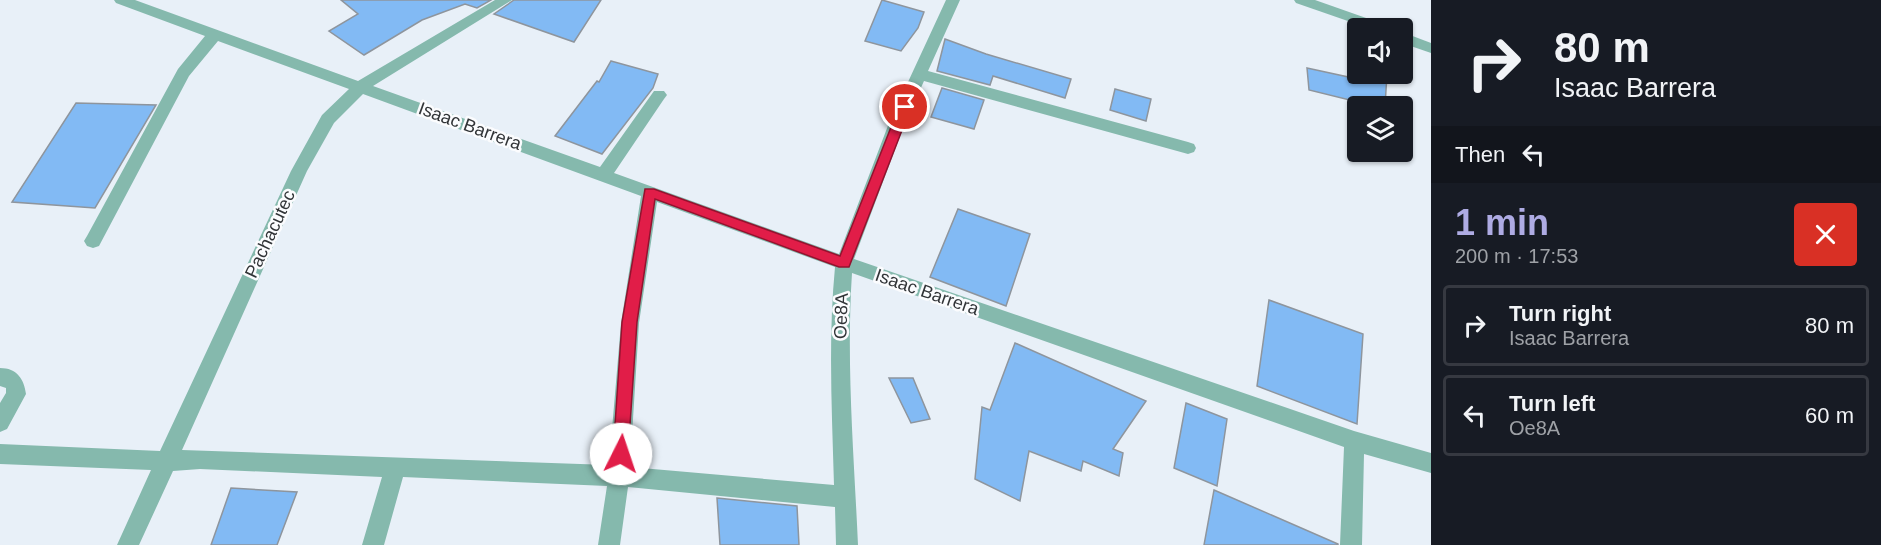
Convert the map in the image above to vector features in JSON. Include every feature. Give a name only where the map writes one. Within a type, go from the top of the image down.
[{"type":"street","name":"Isaac Barrera","points":[[121,0],[844,263],[1354,441],[1431,463]]},
{"type":"street","name":"Pachacutec","points":[[128,545],[299,171],[328,119],[360,86],[505,0]]},
{"type":"street","name":"Oe8A","points":[[847,545],[840,374],[840,314],[844,263],[897,123],[953,0]]},
{"type":"street","points":[[1301,0],[1352,18]]},
{"type":"street","points":[[93,241],[183,73],[216,33]]},
{"type":"street","points":[[1413,41],[1431,48]]},
{"type":"street","points":[[919,74],[1188,148]]},
{"type":"street","points":[[605,176],[609,165],[658,95]]},
{"type":"street","points":[[609,545],[619,476],[630,322],[650,192]]},
{"type":"street","points":[[0,377],[6,377],[15,384],[16,394],[0,422]]},
{"type":"street","points":[[1351,545],[1354,441]]},
{"type":"street","points":[[0,454],[166,460],[200,459],[619,476],[846,497]]},
{"type":"street","points":[[373,545],[395,468]]},
{"type":"building","points":[[341,0],[491,0],[477,8],[465,4],[422,20],[364,55],[329,31],[358,14]]},
{"type":"building","points":[[514,0],[601,0],[574,42],[494,14]]},
{"type":"building","points":[[882,0],[924,12],[918,28],[901,51],[865,41]]},
{"type":"building","points":[[945,39],[986,54],[1071,79],[1065,98],[993,76],[990,85],[937,71]]},
{"type":"building","points":[[611,61],[658,74],[653,88],[602,154],[555,136],[597,81],[599,82]]},
{"type":"building","points":[[1307,68],[1347,77],[1347,84],[1386,84],[1386,96],[1347,96],[1347,99],[1309,90]]},
{"type":"building","points":[[942,88],[984,100],[974,129],[931,117]]},
{"type":"building","points":[[1115,89],[1151,99],[1146,121],[1110,110]]},
{"type":"building","points":[[76,103],[156,105],[95,208],[12,202]]},
{"type":"building","points":[[958,209],[1030,234],[1006,306],[930,277]]},
{"type":"building","points":[[1269,300],[1363,334],[1357,424],[1257,386]]},
{"type":"building","points":[[1015,343],[1146,401],[1113,449],[1123,453],[1119,476],[1083,461],[1081,471],[1029,451],[1020,501],[975,479],[982,407],[990,410]]},
{"type":"building","points":[[889,378],[913,378],[930,419],[911,423]]},
{"type":"building","points":[[1186,403],[1227,419],[1217,486],[1174,468]]},
{"type":"building","points":[[231,488],[297,492],[277,545],[211,545]]},
{"type":"building","points":[[1214,490],[1338,544],[1338,545],[1204,545]]},
{"type":"building","points":[[717,498],[797,506],[799,545],[720,545]]},
{"type":"route","points":[[621,454],[630,322],[650,192],[844,263],[905,107]]}]
